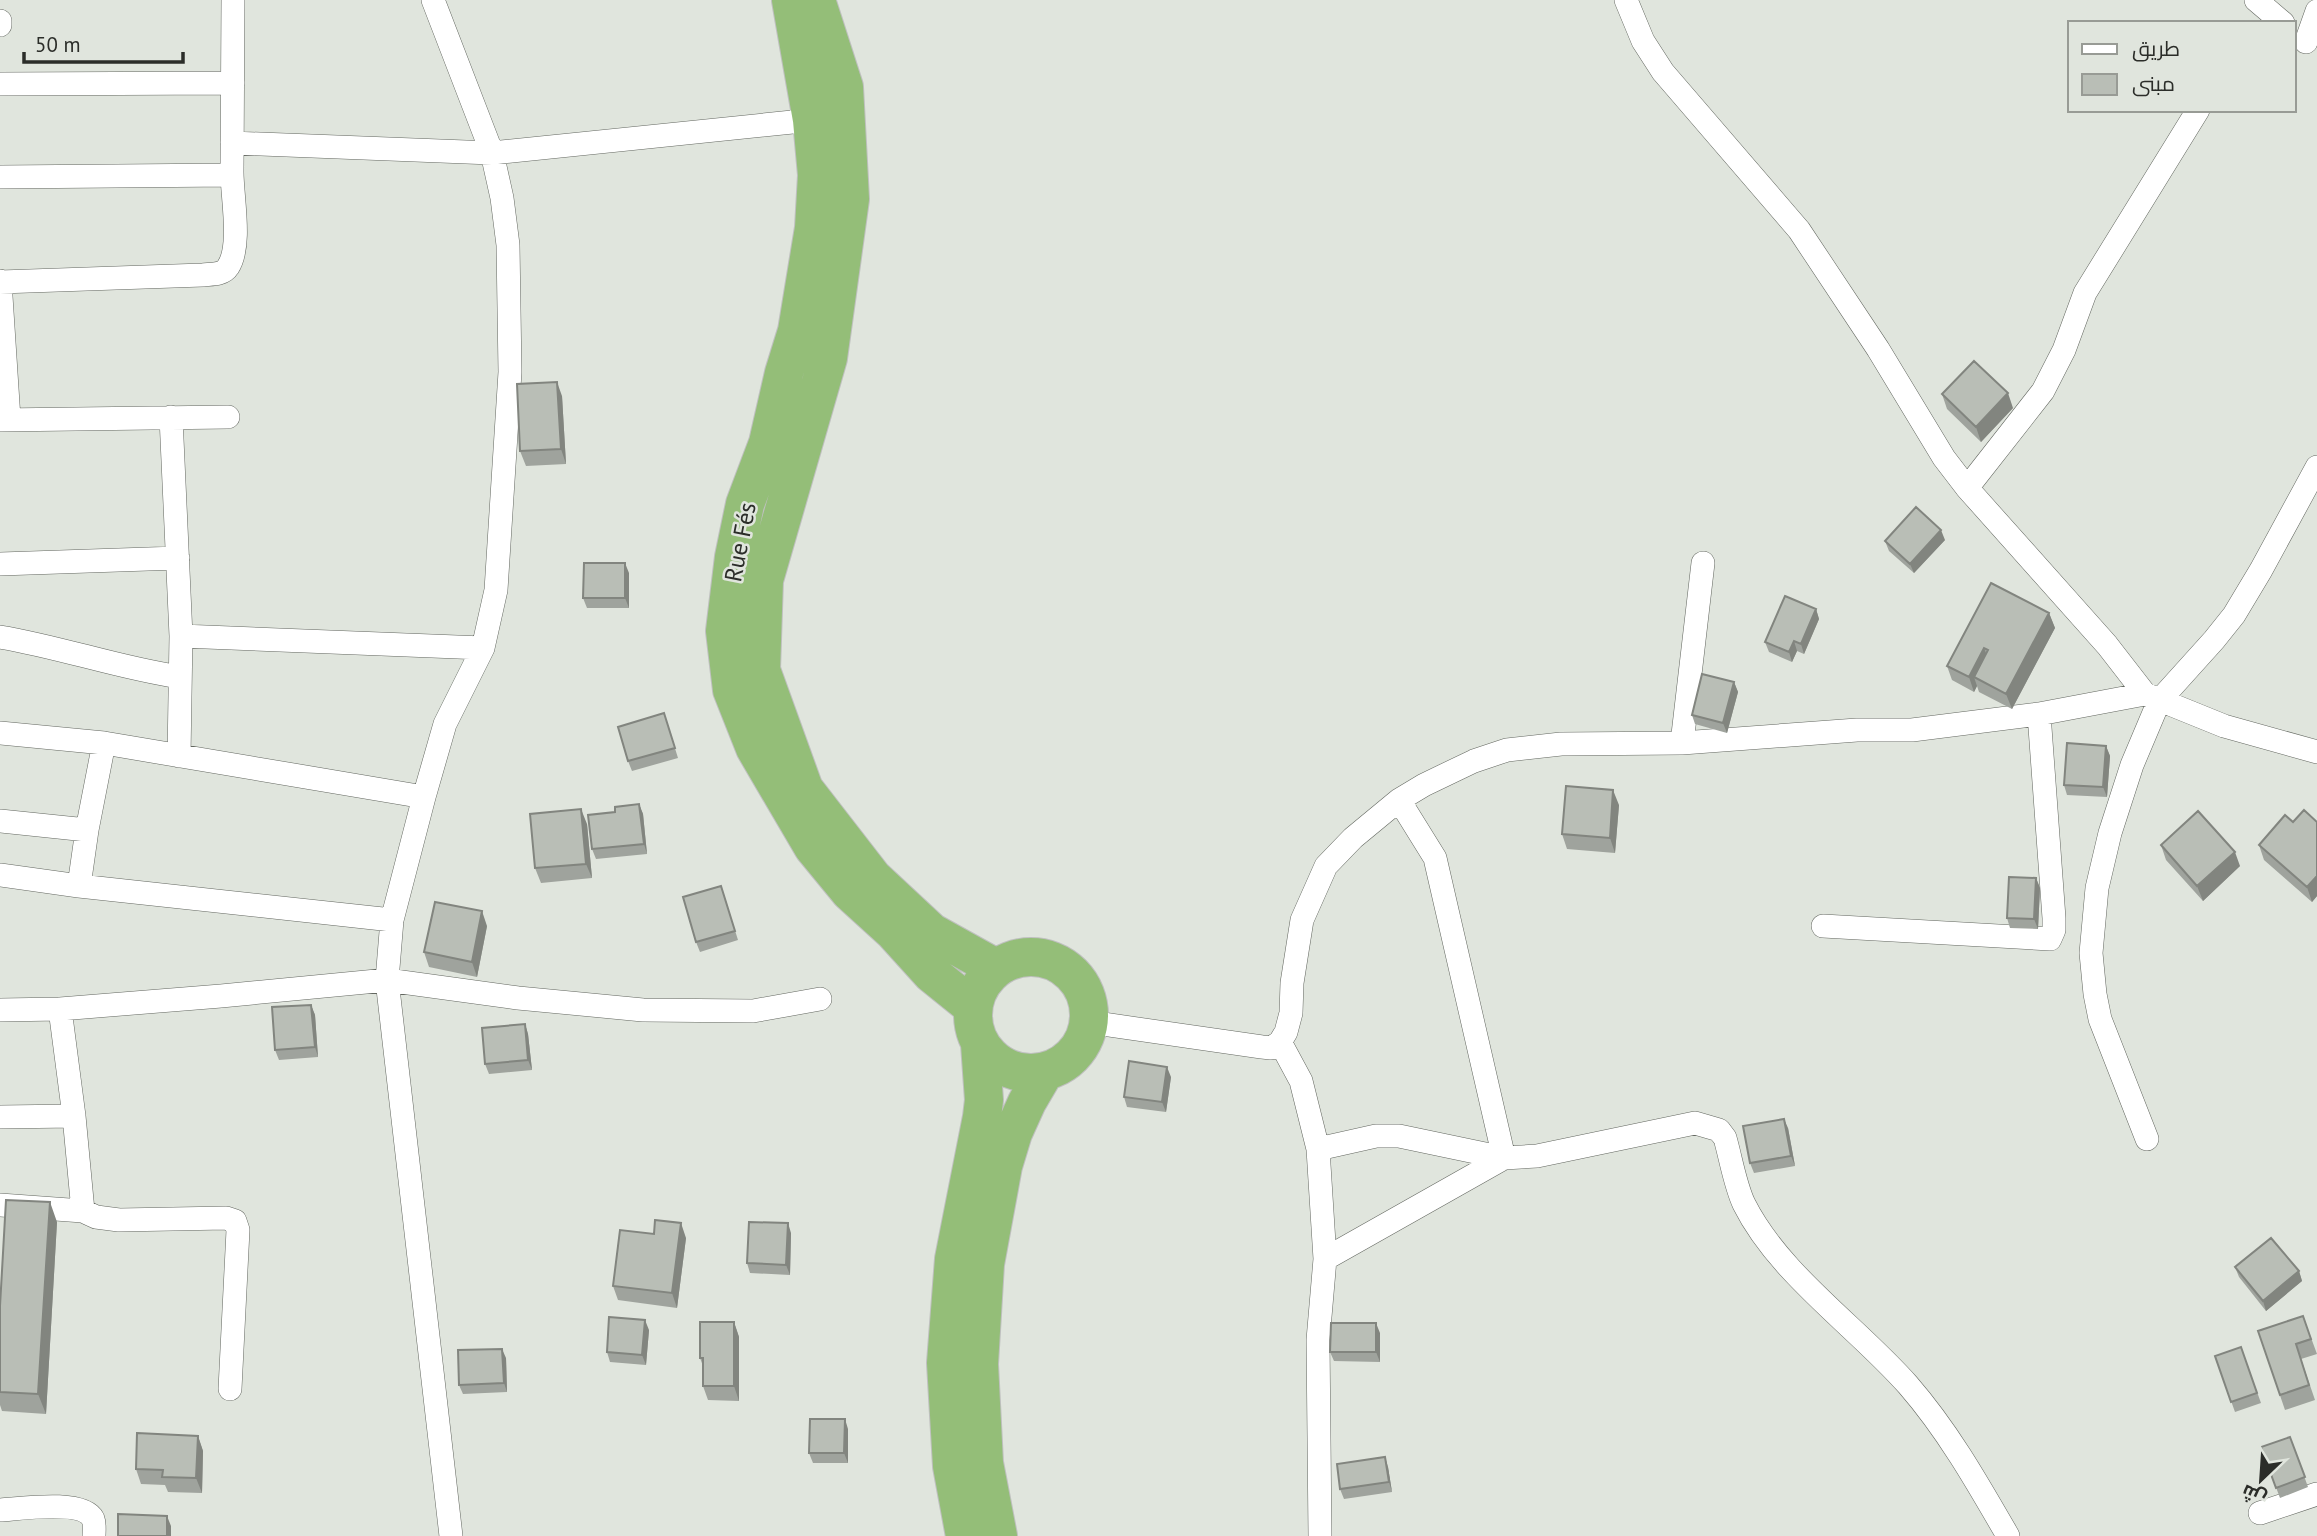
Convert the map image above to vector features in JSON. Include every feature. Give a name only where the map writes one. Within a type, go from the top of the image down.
[{"type":"highway","name":"Rue Fés","points":[[791,0],[812,120],[817,175],[814,228],[797,331],[768,443],[745,504],[734,557],[725,631],[732,690],[755,748],[813,847],[850,892],[894,932],[932,974],[973,1007]]},
{"type":"highway","name":"Rue Fés","points":[[816,0],[844,87],[850,200],[828,358],[764,580],[761,670],[804,789],[873,878],[931,932],[996,968]]},
{"type":"highway","points":[[965,1536],[952,1466],[946,1363],[954,1259],[984,1100],[980,1044],[973,1026],[973,1007],[981,984],[996,968],[1021,957],[1048,959],[1071,973],[1086,995],[1090,1022],[1082,1044],[1066,1062],[1044,1073],[1019,1073],[997,1062],[980,1044]]},
{"type":"highway","points":[[998,1536],[984,1463],[979,1364],[985,1264],[1003,1166],[1013,1133],[1044,1073]]},
{"type":"street","points":[[228,417],[4,419],[0,281],[203,275],[224,271],[230,262],[234,244],[233,0]]},
{"type":"street","points":[[433,0],[492,153],[502,198],[508,246],[510,372],[496,590],[483,648],[444,724],[392,920],[387,980],[451,1536]]},
{"type":"street","points":[[1626,0],[1643,41],[1663,72],[1799,230],[1878,349],[1944,458],[2077,615],[2107,645],[2152,698],[2224,726],[2317,752]]},
{"type":"street","points":[[2257,10],[2279,21]]},
{"type":"street","points":[[2306,42],[2317,11]]},
{"type":"street","points":[[0,85],[233,83]]},
{"type":"street","points":[[1967,488],[2043,391],[2064,350],[2085,293],[2197,112]]},
{"type":"street","points":[[232,143],[492,153],[812,120]]},
{"type":"street","points":[[0,177],[232,175]]},
{"type":"street","points":[[171,417],[181,636],[179,755]]},
{"type":"street","points":[[2147,1139],[2100,1018],[2095,994],[2091,953],[2097,888],[2110,832],[2152,698],[2214,640],[2234,615],[2317,467]]},
{"type":"street","points":[[0,564],[178,558]]},
{"type":"street","points":[[1682,743],[1703,563]]},
{"type":"street","points":[[181,636],[483,648]]},
{"type":"street","points":[[0,637],[38,643],[139,671],[180,677]]},
{"type":"street","points":[[1271,1045],[1286,1032],[1291,1013],[1292,983],[1302,920],[1321,877],[1337,853],[1399,800],[1474,761],[1507,750],[1561,744],[1633,745],[1857,730],[1913,730],[2152,698]]},
{"type":"street","points":[[1823,926],[2050,939],[2054,930],[2054,918],[2039,714]]},
{"type":"street","points":[[0,733],[104,743],[424,797]]},
{"type":"street","points":[[79,886],[104,743]]},
{"type":"street","points":[[1399,800],[1435,859],[1504,1158]]},
{"type":"street","points":[[0,821],[87,830]]},
{"type":"street","points":[[0,875],[392,920]]},
{"type":"street","points":[[0,1010],[60,1009],[387,980],[518,998],[643,1010],[753,1011],[820,999]]},
{"type":"street","points":[[60,1009],[83,1211]]},
{"type":"street","points":[[1090,1022],[1203,1039],[1271,1045],[1301,1081],[1318,1149],[1325,1259],[1318,1340],[1320,1536]]},
{"type":"street","points":[[0,1117],[74,1116]]},
{"type":"street","points":[[1318,1149],[1376,1136],[1399,1136],[1504,1158],[1537,1156],[1695,1123],[1719,1130],[1725,1138],[1744,1203],[1766,1239],[1800,1278],[1908,1385],[1953,1442],[2008,1536]]},
{"type":"street","points":[[1325,1259],[1504,1158]]},
{"type":"street","points":[[0,1205],[83,1211],[96,1217],[119,1220],[226,1218],[235,1221],[238,1241],[230,1389]]},
{"type":"street","points":[[2260,1513],[2317,1494]]},
{"type":"street","points":[[0,1510],[57,1506],[78,1509],[87,1512],[93,1520],[94,1536]]},
{"type":"building","points":[[1974,361],[2008,393],[1976,427],[1942,394]]},
{"type":"building","points":[[557,382],[561,449],[520,451],[517,384]]},
{"type":"building","points":[[1916,507],[1941,530],[1910,564],[1885,541]]},
{"type":"building","points":[[584,563],[625,563],[625,598],[583,598]]},
{"type":"building","points":[[1991,583],[2049,613],[2006,694],[1974,677],[1988,650],[1984,648],[1969,677],[1947,666]]},
{"type":"building","points":[[1785,596],[1816,609],[1801,644],[1794,641],[1789,652],[1765,642]]},
{"type":"building","points":[[1702,674],[1734,682],[1723,723],[1692,715]]},
{"type":"building","points":[[664,713],[675,748],[628,761],[618,727]]},
{"type":"building","points":[[2067,743],[2106,746],[2103,787],[2064,785]]},
{"type":"building","points":[[1566,786],[1613,790],[1610,838],[1562,834]]},
{"type":"building","points":[[639,804],[644,844],[592,849],[588,815],[615,812],[615,807]]},
{"type":"building","points":[[581,809],[586,864],[535,868],[530,814]]},
{"type":"building","points":[[2304,810],[2317,822],[2317,876],[2307,887],[2259,845],[2285,815],[2293,822]]},
{"type":"building","points":[[2198,811],[2235,852],[2197,886],[2161,845]]},
{"type":"building","points":[[2009,877],[2036,878],[2034,919],[2007,918]]},
{"type":"building","points":[[721,886],[735,931],[696,942],[683,897]]},
{"type":"building","points":[[435,902],[482,911],[472,962],[424,952]]},
{"type":"building","points":[[311,1005],[315,1047],[275,1050],[272,1007]]},
{"type":"building","points":[[525,1024],[528,1060],[485,1064],[482,1028]]},
{"type":"building","points":[[1129,1061],[1167,1067],[1162,1102],[1124,1097]]},
{"type":"building","points":[[1784,1119],[1791,1156],[1750,1163],[1743,1126]]},
{"type":"building","points":[[6,1200],[50,1202],[38,1394],[0,1392],[0,1306]]},
{"type":"building","points":[[655,1220],[681,1223],[672,1293],[613,1286],[620,1230],[654,1234]]},
{"type":"building","points":[[749,1222],[788,1223],[786,1265],[747,1263]]},
{"type":"building","points":[[2271,1238],[2299,1271],[2263,1301],[2235,1267]]},
{"type":"building","points":[[2303,1316],[2311,1339],[2296,1344],[2309,1385],[2280,1395],[2258,1331]]},
{"type":"building","points":[[609,1317],[645,1320],[642,1355],[607,1352]]},
{"type":"building","points":[[700,1322],[734,1322],[734,1386],[703,1386]]},
{"type":"building","points":[[1331,1323],[1376,1323],[1376,1352],[1330,1352]]},
{"type":"building","points":[[2241,1347],[2257,1393],[2231,1402],[2215,1356]]},
{"type":"building","points":[[502,1349],[504,1383],[459,1385],[458,1350]]},
{"type":"building","points":[[810,1419],[845,1419],[844,1453],[809,1453]]},
{"type":"building","points":[[137,1433],[198,1436],[196,1478],[162,1477],[163,1470],[136,1469]]},
{"type":"building","points":[[2290,1437],[2305,1477],[2276,1488],[2261,1447]]},
{"type":"building","points":[[1385,1457],[1389,1482],[1340,1489],[1337,1464]]},
{"type":"building","points":[[118,1514],[167,1516],[167,1536],[118,1536]]}]
